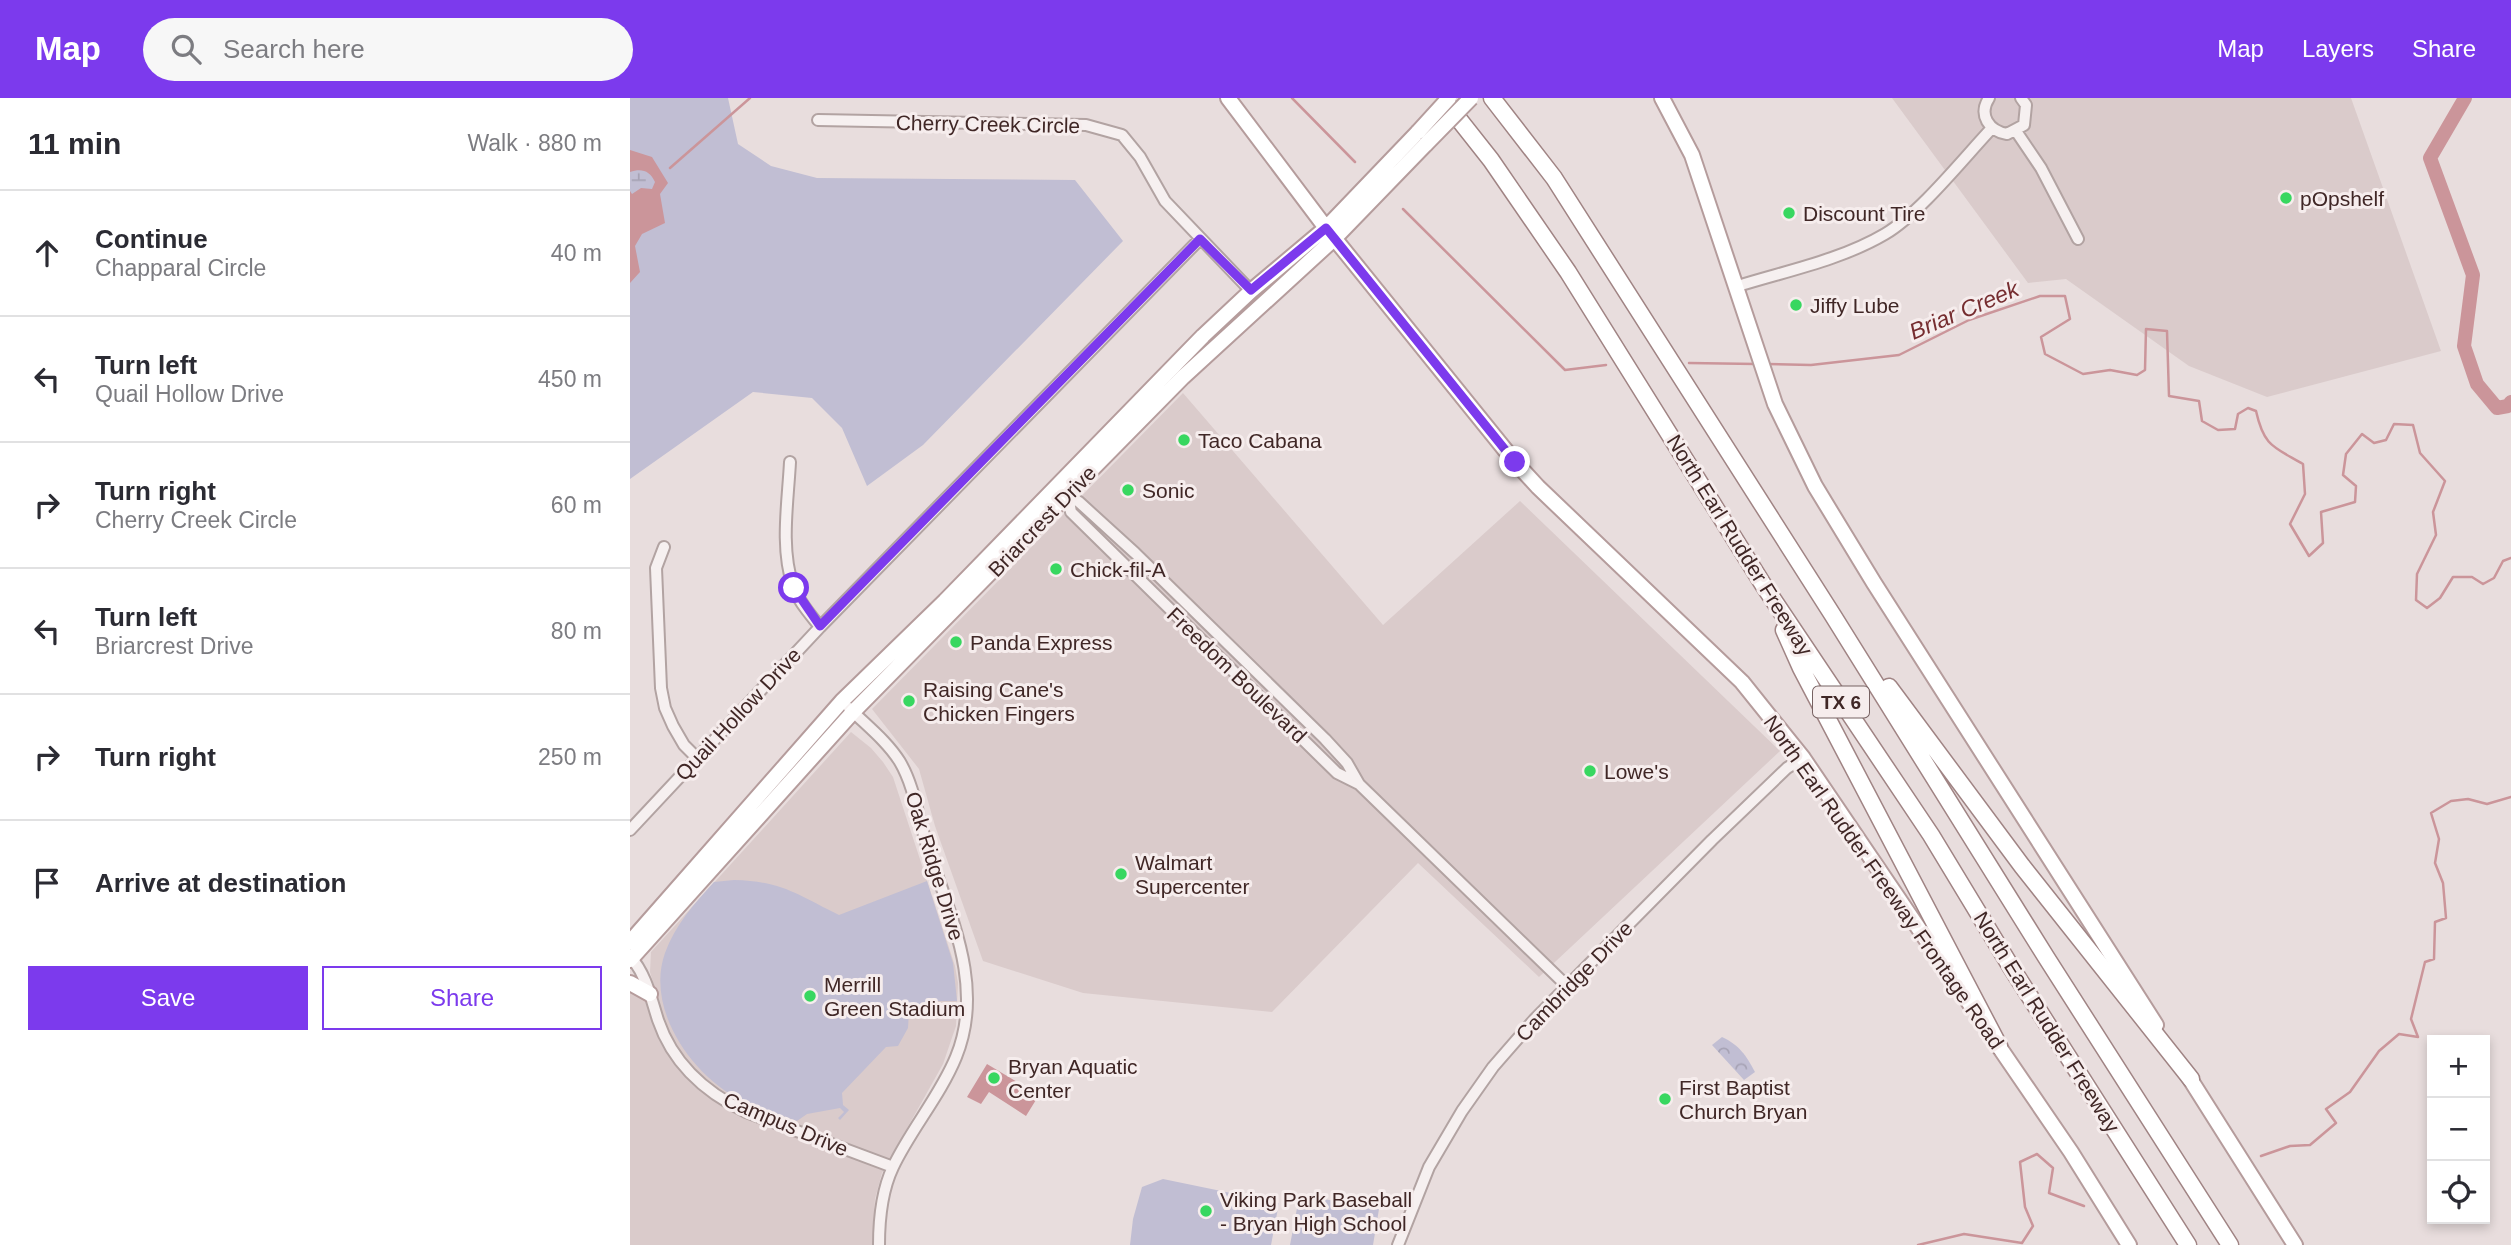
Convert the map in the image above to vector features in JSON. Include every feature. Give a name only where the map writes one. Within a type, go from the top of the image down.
[{"type":"highway","name":"North Earl Rudder Freeway","points":[[1442,98],[1492,160],[1569,272],[1764,586],[1931,835],[2011,967],[2188,1245]]},
{"type":"highway","name":"North Earl Rudder Freeway","points":[[1492,98],[1553,178],[2230,1245]]},
{"type":"highway","points":[[1764,586],[1801,668],[1999,1046]]},
{"type":"highway","points":[[1832,614],[2022,866],[2190,1079]]},
{"type":"main road","name":"North Earl Rudder Freeway Frontage Road","points":[[1228,98],[1515,462],[1742,681],[1803,758],[2071,1152],[2129,1245]]},
{"type":"main road","name":"Briarcrest Drive","points":[[1422,138],[1450,98]]},
{"type":"main road","name":"Briarcrest Drive","points":[[631,958],[853,712],[1422,138],[1471,98]]},
{"type":"main road","points":[[1662,98],[1692,155],[1738,286],[1775,404],[1815,485],[1874,583],[2295,1245]]},
{"type":"main road","name":"Briarcrest Drive","points":[[630,942],[842,701],[944,601],[1203,336],[1251,290],[1331,232]]},
{"type":"main road","points":[[630,983],[650,994]]},
{"type":"street","points":[[1989,98],[1984,115],[1992,128],[2007,134],[2024,125],[2026,105],[2021,98]]},
{"type":"street","name":"Cherry Creek Circle","points":[[818,120],[1086,125],[1107,129],[1122,135],[1132,146],[1164,201],[1251,290]]},
{"type":"street","points":[[1738,286],[1848,251],[1886,234],[1922,203],[1992,128]]},
{"type":"street","points":[[2016,131],[2047,179],[2078,239]]},
{"type":"street","name":"Quail Hollow Drive","points":[[630,830],[820,626],[1200,239]]},
{"type":"street","points":[[790,462],[786,545],[789,569],[794,588],[820,626]]},
{"type":"street","name":"Freedom Boulevard","points":[[1056,485],[1079,502],[1284,699],[1347,763],[1359,784],[1567,986]]},
{"type":"street","name":"Freedom Boulevard","points":[[1068,496],[1071,512],[1337,773],[1359,784]]},
{"type":"street","points":[[664,547],[656,568],[661,688],[665,709],[673,726],[684,745],[697,758]]},
{"type":"street","points":[[1163,603],[1174,592]]},
{"type":"street","points":[[1214,652],[1224,641]]},
{"type":"street","points":[[1273,710],[1284,699]]},
{"type":"street","name":"Oak Ridge Drive","points":[[842,701],[888,746],[907,777],[962,951],[968,984],[967,1019],[958,1054],[893,1167],[883,1201],[880,1245]]},
{"type":"street","name":"Cambridge Drive","points":[[1398,1245],[1429,1167],[1462,1111],[1493,1067],[1567,986],[1712,840],[1787,768],[1803,758]]},
{"type":"street","name":"Campus Drive","points":[[631,958],[642,972],[664,1035],[677,1059],[712,1093],[746,1112],[893,1167]]},
{"type":"shaded area","points":[[1892,98],[2351,98],[2441,351],[2267,397],[2189,366],[2066,279],[2028,283]]},
{"type":"shaded area","points":[[630,150],[652,157],[668,183],[660,194],[665,223],[642,234],[635,246],[640,272],[630,283],[630,191],[632,194],[641,188],[652,189],[655,182],[645,171],[630,172]]},
{"type":"shaded area","points":[[1183,393],[1383,625],[1520,501],[1780,751],[1539,977],[1418,863],[1272,1012],[1083,993],[983,961],[935,826],[919,769],[872,709]]},
{"type":"shaded area","points":[[851,732],[871,748],[893,777],[955,966],[958,983],[956,1026],[943,1064],[882,1173],[875,1199],[872,1245],[630,1245],[630,988],[646,999],[649,1007],[659,1002],[650,972],[651,952]]},
{"type":"shaded area","name":"Bryan Aquatic Center","points":[[987,1064],[1039,1095],[1026,1116],[989,1092],[981,1104],[967,1097]]},
{"type":"green space","points":[[630,98],[728,98],[738,144],[771,166],[817,178],[1075,180],[1123,241],[923,445],[867,486],[842,428],[812,398],[753,392],[630,479]]},
{"type":"green space","points":[[644,171],[651,176],[655,182],[652,189],[632,194],[630,172]]},
{"type":"green space","name":"Merrill Green Stadium","points":[[734,880],[778,886],[839,915],[927,881],[953,963],[957,1001],[934,1001],[934,1012],[909,1011],[908,1028],[898,1046],[886,1047],[842,1093],[843,1105],[849,1110],[840,1120],[838,1118],[844,1112],[840,1108],[807,1114],[797,1121],[741,1100],[706,1075],[690,1058],[667,1018],[661,974],[669,943],[686,915],[714,882]]},
{"type":"green space","points":[[1722,1037],[1742,1051],[1755,1072],[1744,1080],[1712,1045]]},
{"type":"green space","name":"Viking Park Baseball - Bryan High School","points":[[1163,1179],[1279,1203],[1271,1245],[1130,1245],[1133,1219],[1142,1187]]},
{"type":"green space","points":[[1307,1196],[1379,1209],[1373,1245],[1290,1245],[1298,1203]]},
{"type":"waterway","name":"Briar Creek","points":[[670,168],[750,98]]},
{"type":"waterway","name":"Briar Creek","points":[[1292,98],[1355,162]]},
{"type":"waterway","points":[[2465,98],[2430,158],[2473,275],[2464,346],[2477,384],[2497,408],[2508,406],[2511,402]]},
{"type":"waterway","name":"Briar Creek","points":[[1403,209],[1565,370],[1606,365]]},
{"type":"waterway","name":"Briar Creek","points":[[1766,364],[1811,365],[1899,355],[1969,320],[2040,296],[2065,296],[2070,319],[2041,337],[2045,354],[2083,374],[2110,370],[2137,375],[2145,370],[2146,329],[2167,331],[2169,396],[2199,401],[2202,421],[2218,430],[2235,429],[2238,414],[2248,408],[2256,411],[2263,432],[2272,445],[2303,464],[2305,494],[2290,524],[2309,556],[2323,543],[2321,512],[2355,502],[2356,486],[2343,475],[2346,454],[2362,434],[2374,443],[2386,440],[2394,424],[2413,425],[2420,453],[2445,481],[2433,512],[2436,535],[2417,574],[2416,600],[2427,608],[2440,598],[2453,577],[2472,577],[2483,584],[2494,578],[2503,561],[2511,558]]},
{"type":"waterway","name":"Briar Creek","points":[[1689,363],[1756,364]]},
{"type":"waterway","points":[[2261,1156],[2290,1146],[2310,1145],[2336,1123],[2326,1109],[2350,1092],[2379,1051],[2399,1034],[2418,1037],[2411,1019],[2425,962],[2434,959],[2435,922],[2446,918],[2443,883],[2435,863],[2439,839],[2431,813],[2451,801],[2468,799],[2487,804],[2511,797]]},
{"type":"waterway","points":[[1918,1245],[1964,1234],[2022,1243],[2033,1226],[2025,1207],[2020,1162],[2037,1154],[2053,1168],[2049,1193],[2084,1206]]},
{"type":"place","name":"pOpshelf","points":[[2286,198]]},
{"type":"place","name":"Discount Tire","points":[[1789,213]]},
{"type":"place","name":"Jiffy Lube","points":[[1796,305]]},
{"type":"place","name":"Taco Cabana","points":[[1184,440]]},
{"type":"place","name":"Sonic","points":[[1128,490]]},
{"type":"place","name":"Chick-fil-A","points":[[1056,569]]},
{"type":"place","name":"Panda Express","points":[[956,642]]},
{"type":"place","name":"Raising Cane's Chicken Fingers","points":[[909,701]]},
{"type":"place","name":"Lowe's","points":[[1590,771]]},
{"type":"place","name":"Walmart Supercenter","points":[[1121,874]]},
{"type":"place","name":"Merrill Green Stadium","points":[[810,996]]},
{"type":"place","name":"Bryan Aquatic Center","points":[[994,1078]]},
{"type":"place","name":"First Baptist Church Bryan","points":[[1665,1099]]},
{"type":"place","name":"Viking Park Baseball - Bryan High School","points":[[1206,1211]]},
{"type":"route","points":[[794,588],[820,626],[1200,239],[1251,290],[1326,228],[1515,462]]}]
